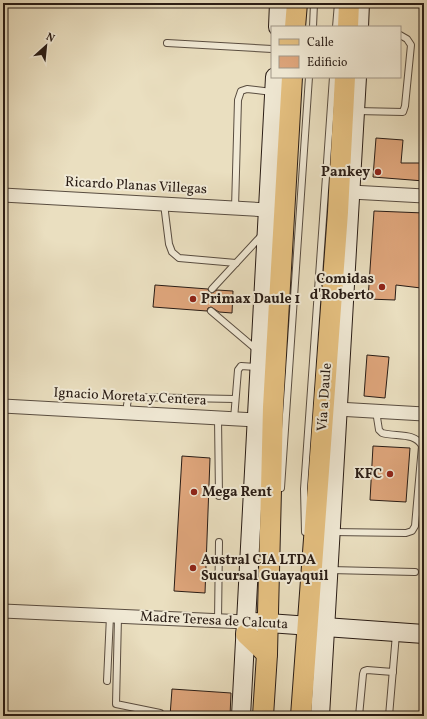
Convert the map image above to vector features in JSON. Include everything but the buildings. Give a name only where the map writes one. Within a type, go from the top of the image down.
[{"type":"main road","points":[[278,26],[279,3]]},
{"type":"main road","points":[[295,26],[297,3]]},
{"type":"main road","points":[[348,26],[349,3]]},
{"type":"main road","points":[[359,26],[360,3]]},
{"type":"main road","points":[[264,716],[273,407],[292,78]]},
{"type":"main road","name":"Vía a Daule","points":[[320,716],[316,627],[318,501],[338,212],[345,78]]},
{"type":"main road","name":"Vía a Daule","points":[[302,716],[316,627],[328,570],[357,78]]},
{"type":"main road","points":[[240,716],[275,85]]},
{"type":"main road","points":[[332,297],[343,317]]},
{"type":"main road","name":"Madre Teresa de Calcuta","points":[[246,628],[267,623],[424,634]]},
{"type":"main road","points":[[246,628],[267,654]]},
{"type":"street","points":[[351,192],[424,196]]},
{"type":"street","name":"Ricardo Planas Villegas","points":[[3,195],[268,210]]},
{"type":"street","name":"Ignacio Moreta y Centera","points":[[3,406],[256,420]]},
{"type":"street","points":[[337,409],[424,414]]},
{"type":"street","name":"Madre Teresa de Calcuta","points":[[3,611],[218,621],[246,628]]},
{"type":"lane","points":[[313,26],[314,3]]},
{"type":"lane","points":[[336,26],[338,3]]},
{"type":"lane","points":[[355,111],[403,112],[406,106],[411,45],[407,39],[401,36]]},
{"type":"lane","points":[[167,43],[271,49]]},
{"type":"lane","points":[[280,498],[309,78]]},
{"type":"lane","points":[[305,542],[304,489],[333,78]]},
{"type":"lane","points":[[235,208],[238,100],[241,91],[275,85]]},
{"type":"lane","points":[[164,204],[169,244],[172,252],[180,258],[236,263]]},
{"type":"lane","points":[[212,290],[267,229]]},
{"type":"lane","points":[[211,311],[259,360],[241,366],[238,370],[234,419]]},
{"type":"lane","points":[[128,413],[127,405],[128,400],[131,397],[235,399]]},
{"type":"lane","points":[[330,532],[406,533],[412,531],[415,526],[422,446],[419,440],[414,437],[382,433],[379,430],[375,411]]},
{"type":"lane","points":[[218,418],[219,496]]},
{"type":"lane","points":[[218,621],[219,542]]},
{"type":"lane","points":[[267,623],[276,552]]},
{"type":"lane","points":[[306,558],[316,627]]},
{"type":"lane","points":[[328,570],[415,572]]},
{"type":"lane","points":[[107,681],[114,617]]},
{"type":"lane","points":[[114,617],[116,704],[160,713]]},
{"type":"lane","points":[[389,716],[396,632]]},
{"type":"lane","points":[[359,716],[362,674],[364,671],[393,672]]},
{"type":"place","name":"Pankey","points":[[378,172]]},
{"type":"place","name":"Comidas d'Roberto","points":[[382,287]]},
{"type":"place","name":"Primax Daule 1","points":[[193,299]]},
{"type":"place","name":"KFC","points":[[390,474]]},
{"type":"place","name":"Mega Rent","points":[[194,492]]},
{"type":"place","name":"Austral CIA LTDA Sucursal Guayaquil","points":[[193,568]]}]
